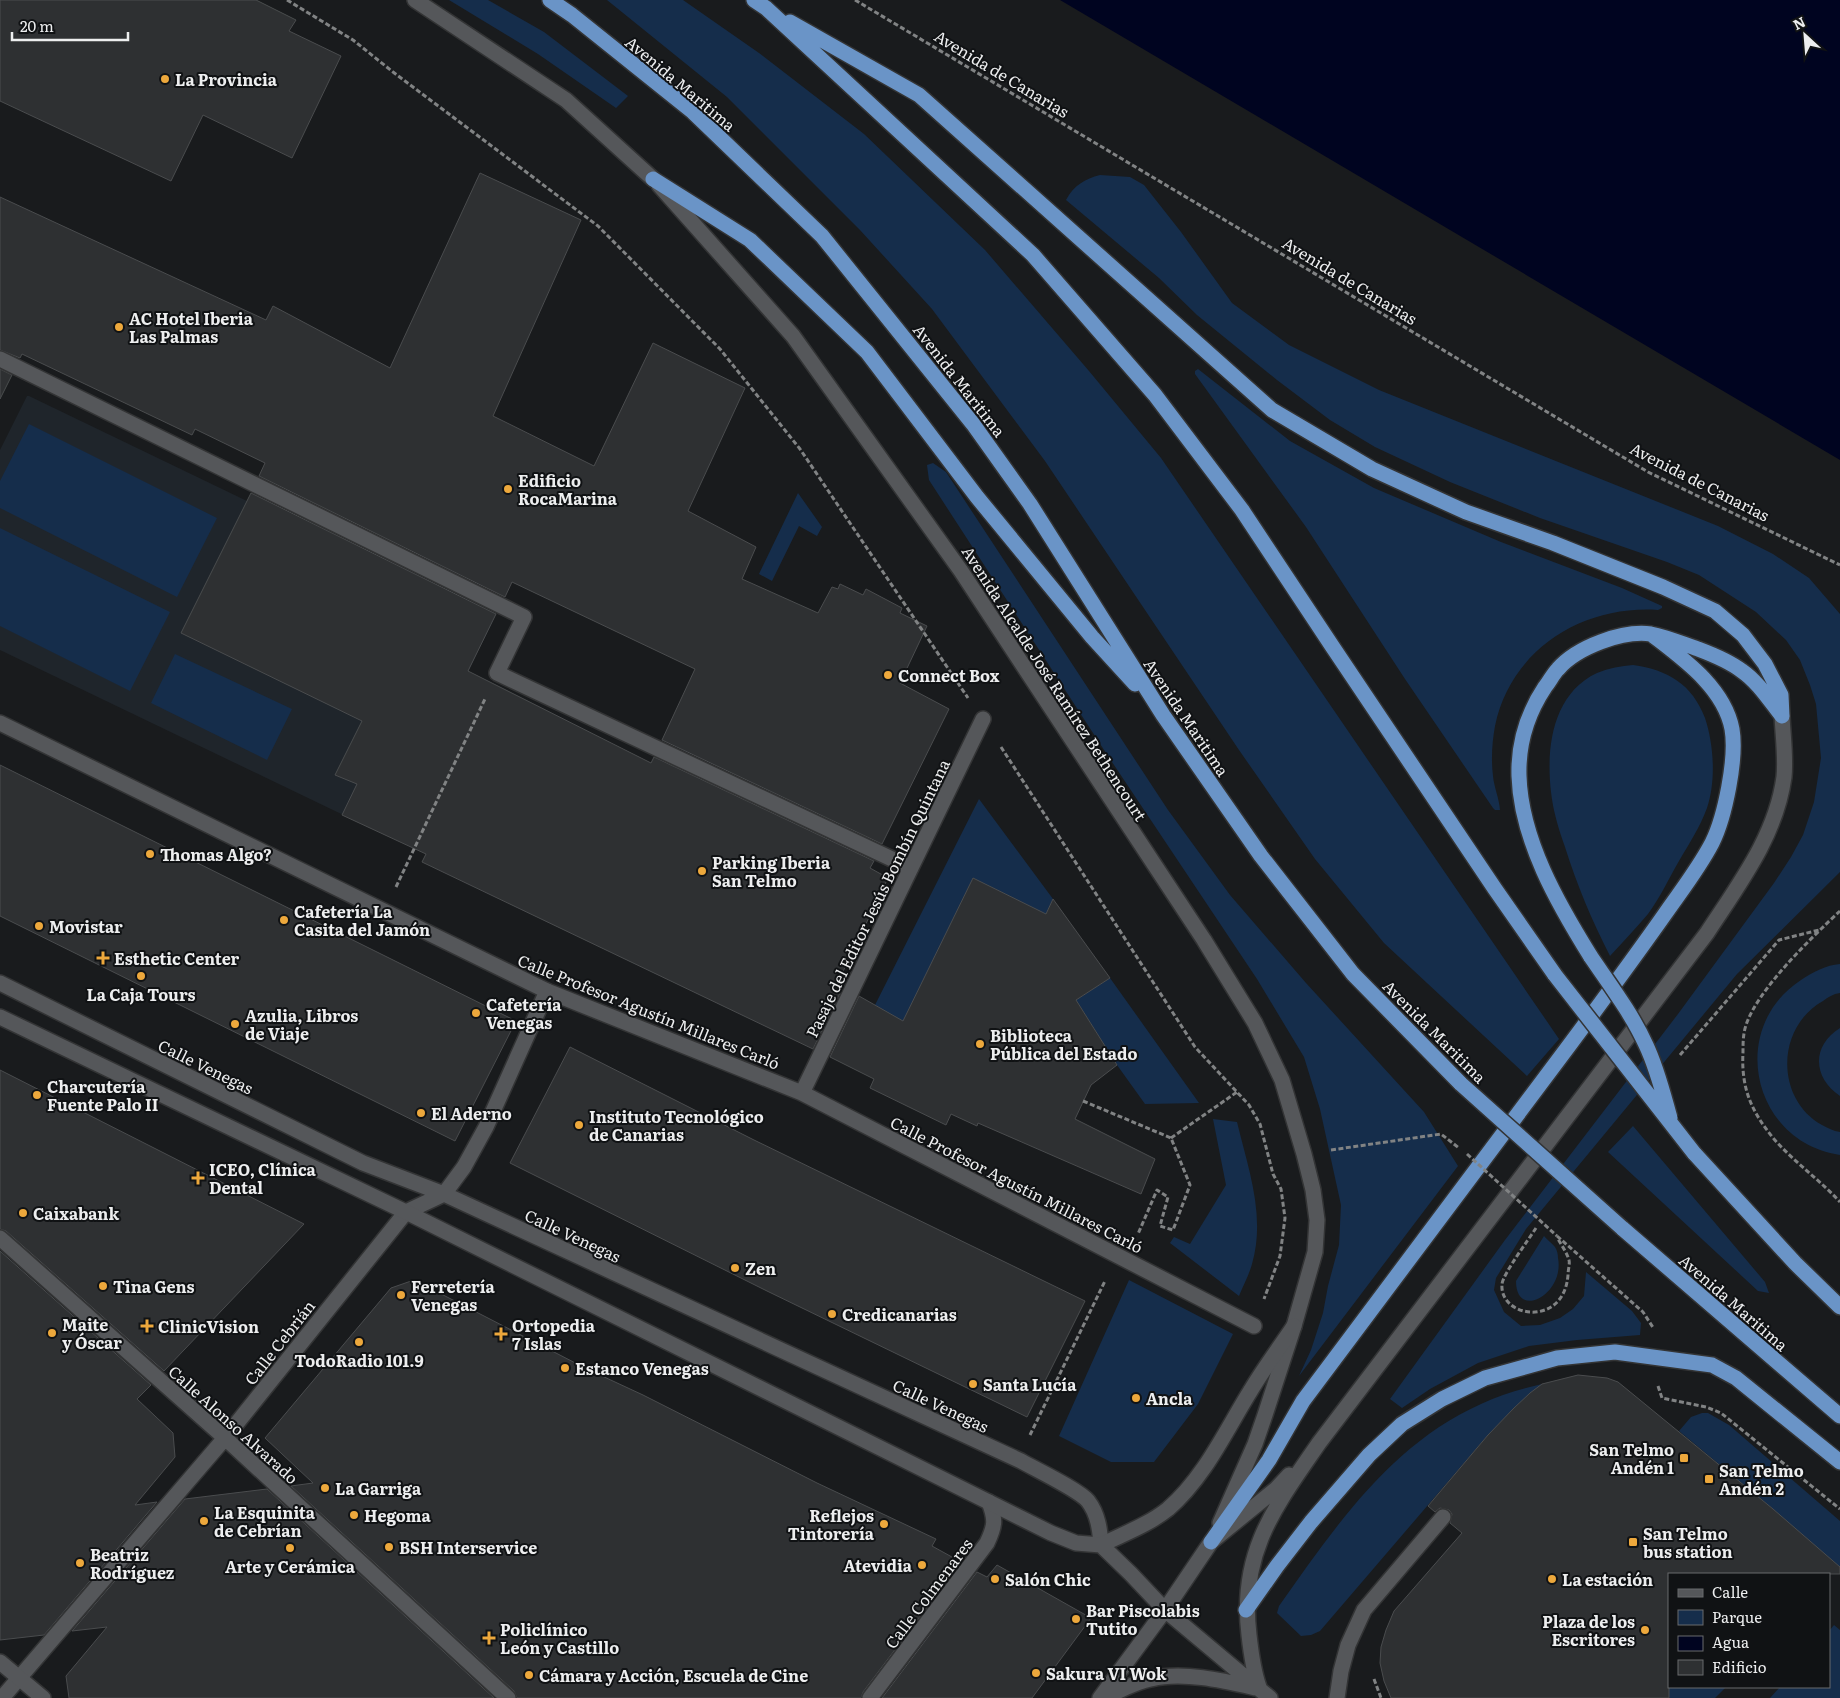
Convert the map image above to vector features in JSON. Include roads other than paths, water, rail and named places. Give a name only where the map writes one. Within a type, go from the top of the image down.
[{"type":"highway","name":"Avenida Maritima","points":[[550,0],[572,15],[693,112],[822,236],[973,424],[1030,504],[1163,715],[1261,856],[1353,974],[1461,1084],[1622,1228],[1840,1416]]},
{"type":"highway","points":[[760,4],[920,95],[1272,410],[1372,469],[1466,512],[1553,543],[1663,587],[1715,611],[1743,635],[1765,664],[1780,695],[1782,716]]},
{"type":"highway","points":[[760,4],[1033,254],[1154,395],[1242,510],[1364,695],[1555,976],[1694,1153],[1795,1263],[1840,1307]]},
{"type":"highway","points":[[653,179],[750,240],[867,352],[977,497],[1092,637],[1163,715]]},
{"type":"highway","points":[[1673,1126],[1646,1043],[1622,1002],[1569,921],[1546,877],[1526,821],[1519,776],[1523,733],[1537,699],[1559,668],[1587,648],[1612,637],[1651,634],[1682,643],[1724,660],[1744,671],[1764,692],[1782,716]]},
{"type":"highway","points":[[1211,1542],[1269,1460],[1302,1400],[1630,963],[1712,843],[1725,806],[1732,764],[1732,729],[1725,708],[1710,686],[1678,655],[1651,634]]},
{"type":"highway","points":[[1246,1610],[1311,1522],[1369,1455],[1402,1424],[1442,1399],[1485,1378],[1557,1358],[1615,1352],[1712,1365],[1736,1378],[1840,1462]]},
{"type":"street","name":"Avenida Alcalde José Ramírez Bethencourt","points":[[415,0],[566,100],[653,179],[793,336],[960,571],[1204,940],[1255,1023],[1282,1080],[1304,1154],[1313,1190],[1317,1220],[1314,1252],[1294,1326],[1255,1444],[1211,1542]]},
{"type":"street","points":[[0,359],[524,617],[497,673],[911,868]]},
{"type":"street","points":[[1265,1693],[1253,1669],[1246,1610],[1249,1574],[1256,1548],[1278,1503],[1319,1443],[1707,933],[1748,872],[1773,823],[1784,776],[1782,716]]},
{"type":"street","name":"Pasaje del Editor Jesús Bombín Quintana","points":[[802,1092],[983,719]]},
{"type":"street","name":"Calle Profesor Agustín Millares Carló","points":[[0,723],[547,991],[802,1092],[1254,1326]]},
{"type":"street","name":"Calle Venegas","points":[[0,983],[363,1163],[444,1194],[1021,1461],[1088,1500],[1098,1522],[1101,1546]]},
{"type":"street","name":"Calle Cebrián","points":[[2,1698],[225,1438],[406,1212],[444,1194],[464,1167],[486,1128],[547,991]]},
{"type":"street","points":[[0,1016],[406,1212],[1051,1533],[1076,1543],[1101,1546],[1147,1522],[1166,1510],[1182,1496],[1200,1474],[1252,1388],[1294,1326]]},
{"type":"street","name":"Calle Alonso Alvarado","points":[[0,1238],[225,1438],[508,1698]]},
{"type":"street","points":[[1100,1698],[1165,1610],[1211,1542],[1276,1489],[1319,1443]]},
{"type":"street","name":"Calle Colmenares","points":[[870,1698],[987,1544],[994,1530],[994,1516],[989,1502]]},
{"type":"street","points":[[1338,1698],[1341,1671],[1348,1645],[1364,1610],[1442,1517]]},
{"type":"street","points":[[1101,1546],[1165,1610],[1265,1693]]},
{"type":"street","points":[[0,1662],[44,1698]]},
{"type":"street","points":[[1104,1698],[1152,1678],[1173,1677],[1226,1681],[1265,1693]]},
{"type":"water","points":[[1060,0],[1840,0],[1840,460]]},
{"type":"place","name":"La Provincia","points":[[165,79]]},
{"type":"place","name":"AC Hotel Iberia Las Palmas","points":[[119,327]]},
{"type":"place","name":"Edificio RocaMarina","points":[[508,489]]},
{"type":"place","name":"Connect Box","points":[[888,675]]},
{"type":"place","name":"Thomas Algo?","points":[[150,854]]},
{"type":"place","name":"Parking Iberia San Telmo","points":[[702,871]]},
{"type":"place","name":"Cafetería La Casita del Jamón","points":[[284,920]]},
{"type":"place","name":"Movistar","points":[[39,926]]},
{"type":"place","name":"Esthetic Center","points":[[103,958]]},
{"type":"place","name":"La Caja Tours","points":[[141,976]]},
{"type":"place","name":"Cafetería Venegas","points":[[476,1013]]},
{"type":"place","name":"Azulia, Libros de Viaje","points":[[235,1024]]},
{"type":"place","name":"Biblioteca Pública del Estado","points":[[980,1044]]},
{"type":"place","name":"Charcutería Fuente Palo II","points":[[37,1095]]},
{"type":"place","name":"El Aderno","points":[[421,1113]]},
{"type":"place","name":"Instituto Tecnológico de Canarias","points":[[579,1125]]},
{"type":"place","name":"ICEO, Clínica Dental","points":[[198,1178]]},
{"type":"place","name":"Caixabank","points":[[23,1213]]},
{"type":"place","name":"Zen","points":[[735,1268]]},
{"type":"place","name":"Tina Gens","points":[[103,1286]]},
{"type":"place","name":"Ferretería Venegas","points":[[401,1295]]},
{"type":"place","name":"Credicanarias","points":[[832,1314]]},
{"type":"place","name":"ClinicVision","points":[[147,1326]]},
{"type":"place","name":"Maite y Óscar","points":[[52,1333]]},
{"type":"place","name":"Ortopedia 7 Islas","points":[[501,1334]]},
{"type":"place","name":"TodoRadio 101.9","points":[[359,1342]]},
{"type":"place","name":"Estanco Venegas","points":[[565,1368]]},
{"type":"place","name":"Santa Lucía","points":[[973,1384]]},
{"type":"place","name":"Ancla","points":[[1136,1398]]},
{"type":"place","name":"San Telmo Andén 1","points":[[1684,1458]]},
{"type":"place","name":"San Telmo Andén 2","points":[[1709,1479]]},
{"type":"place","name":"La Garriga","points":[[325,1488]]},
{"type":"place","name":"Hegoma","points":[[354,1515]]},
{"type":"place","name":"La Esquinita de Cebrían","points":[[204,1521]]},
{"type":"place","name":"Reflejos Tintorería","points":[[884,1524]]},
{"type":"place","name":"San Telmo bus station","points":[[1633,1542]]},
{"type":"place","name":"BSH Interservice","points":[[389,1547]]},
{"type":"place","name":"Arte y Cerámica","points":[[290,1548]]},
{"type":"place","name":"Beatriz Rodríguez","points":[[80,1563]]},
{"type":"place","name":"Atevidia","points":[[922,1565]]},
{"type":"place","name":"Salón Chic","points":[[995,1579]]},
{"type":"place","name":"La estación","points":[[1552,1579]]},
{"type":"place","name":"Bar Piscolabis Tutito","points":[[1076,1619]]},
{"type":"place","name":"Plaza de los Escritores","points":[[1645,1630]]},
{"type":"place","name":"Policlínico León y Castillo","points":[[489,1638]]},
{"type":"place","name":"Sakura VI Wok","points":[[1036,1673]]},
{"type":"place","name":"Cámara y Acción, Escuela de Cine","points":[[529,1675]]}]
